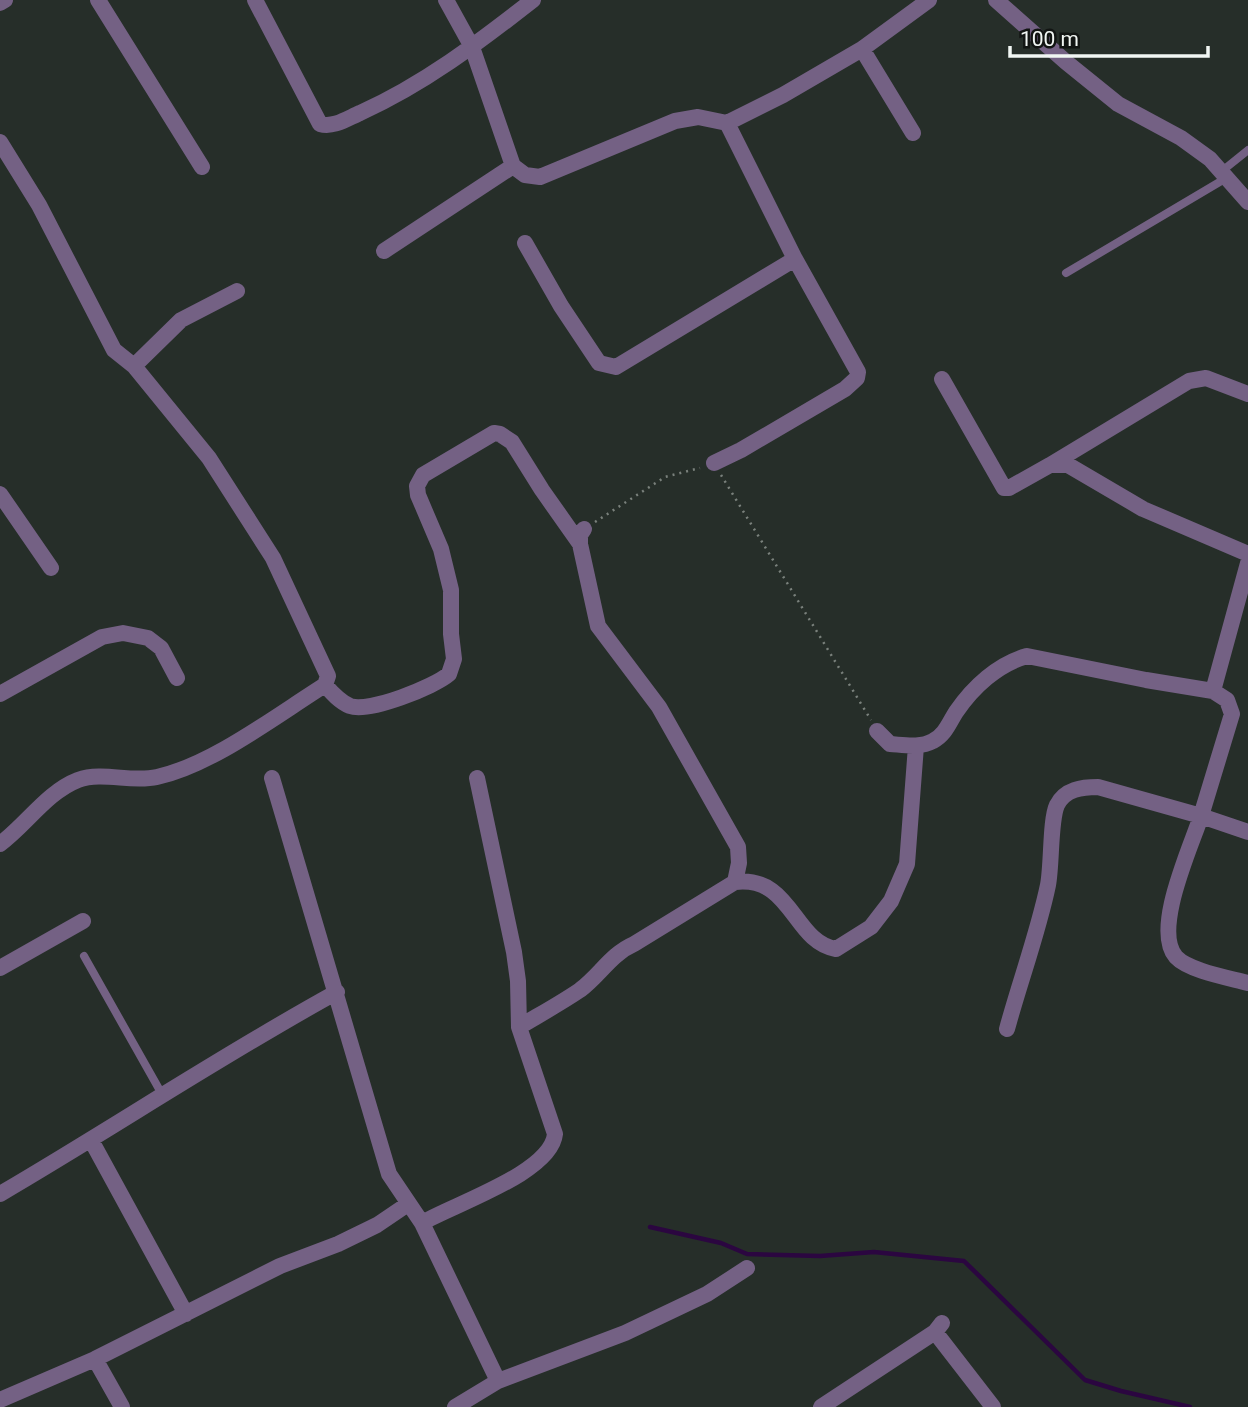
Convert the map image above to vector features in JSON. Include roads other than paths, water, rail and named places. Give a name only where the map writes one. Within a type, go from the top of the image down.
[{"type":"street","points":[[0,3],[5,0]]},
{"type":"street","points":[[98,0],[202,167]]},
{"type":"street","points":[[255,0],[320,124],[326,125],[335,124],[406,90],[440,70],[533,0]]},
{"type":"street","points":[[446,0],[472,47],[513,166],[525,175],[540,177],[675,121],[698,117],[727,123],[783,95],[862,49],[929,0]]},
{"type":"street","points":[[996,0],[1118,104],[1181,138],[1210,159],[1248,202]]},
{"type":"street","points":[[862,49],[913,133]]},
{"type":"street","points":[[714,463],[845,389],[857,378],[855,365],[795,259],[727,123]]},
{"type":"street","points":[[0,142],[39,205],[114,350],[134,366],[209,458],[273,558],[328,676],[325,685],[228,746],[174,772],[140,779],[99,776],[79,780],[46,802],[19,830],[0,844]]},
{"type":"street","points":[[384,251],[513,166]]},
{"type":"street","points":[[526,243],[561,306],[598,363],[616,366],[795,259]]},
{"type":"street","points":[[134,366],[181,320],[237,291]]},
{"type":"street","points":[[942,379],[1004,488],[1009,488],[1189,381],[1206,377],[1248,394]]},
{"type":"street","points":[[325,685],[334,695],[351,706],[367,707],[433,684],[449,674],[454,659],[451,590],[441,549],[418,495],[417,486],[423,475],[494,433],[500,434],[512,442],[582,537],[598,626],[659,707],[738,847],[739,863],[735,883]]},
{"type":"street","points":[[1050,464],[1068,465],[1143,509],[1248,554]]},
{"type":"street","points":[[2,501],[51,569]]},
{"type":"street","points":[[1213,691],[1248,563]]},
{"type":"street","points":[[0,694],[102,637],[122,633],[148,638],[161,648],[177,678]]},
{"type":"street","points":[[877,731],[890,744],[916,746],[932,742],[943,735],[957,710],[995,671],[1009,661],[1027,656],[1213,691],[1227,700],[1232,715],[1169,914],[1170,947],[1176,957],[1186,964],[1248,983]]},
{"type":"street","points":[[519,1027],[580,990],[621,949],[634,944],[735,883],[751,880],[770,888],[823,947],[836,949],[870,927],[891,901],[907,864],[916,746]]},
{"type":"street","points":[[272,778],[389,1174],[422,1223],[498,1381]]},
{"type":"street","points":[[422,1223],[537,1163],[554,1142],[555,1134],[519,1027],[518,981],[477,778]]},
{"type":"street","points":[[1007,1029],[1048,886],[1053,817],[1058,803],[1069,792],[1083,787],[1098,787],[1248,832]]},
{"type":"street","points":[[0,968],[83,922]]},
{"type":"street","points":[[0,1194],[211,1064],[337,992]]},
{"type":"street","points":[[90,1140],[186,1314]]},
{"type":"street","points":[[0,1400],[95,1359],[280,1266],[338,1244],[408,1205]]},
{"type":"street","points":[[455,1407],[498,1381],[625,1333],[707,1293],[747,1268]]},
{"type":"street","points":[[821,1407],[938,1328],[993,1407]]},
{"type":"street","points":[[95,1359],[122,1407]]},
{"type":"lane","points":[[1066,273],[1225,174],[1248,150]]},
{"type":"lane","points":[[84,956],[163,1096]]},
{"type":"waterway","points":[[650,1227],[721,1243],[747,1254],[820,1256],[874,1252],[964,1261],[1085,1380],[1190,1407]]}]
